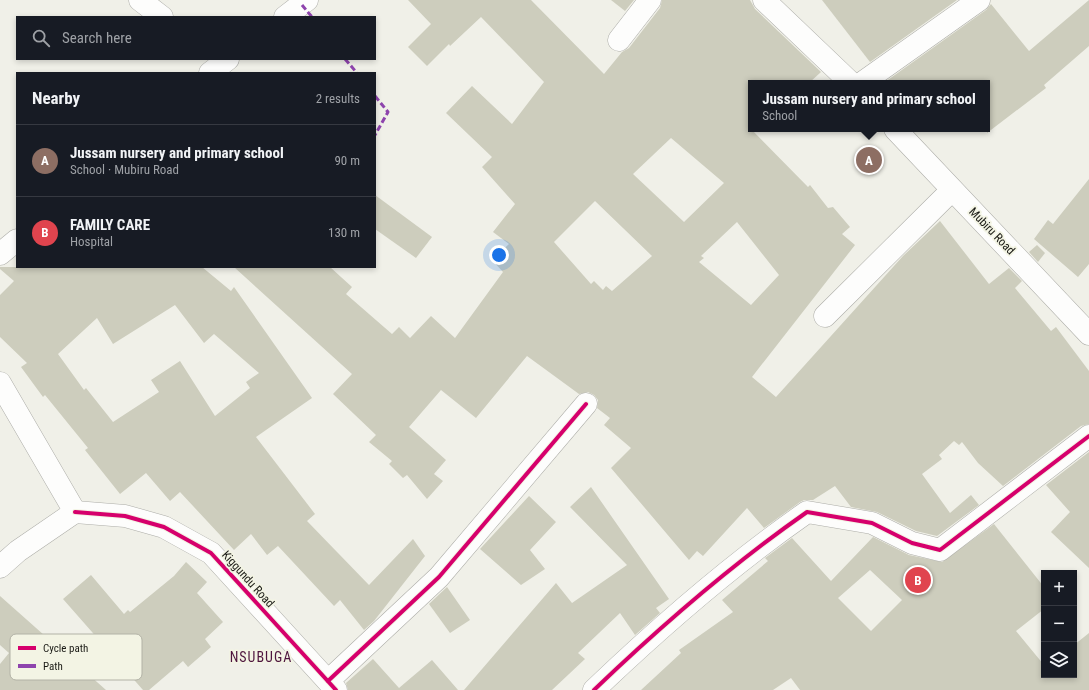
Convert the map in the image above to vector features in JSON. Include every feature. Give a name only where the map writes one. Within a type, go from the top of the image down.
[{"type":"street","points":[[140,0],[161,16]]},
{"type":"street","points":[[286,16],[307,0]]},
{"type":"street","points":[[619,40],[650,0]]},
{"type":"street","points":[[764,0],[848,80]]},
{"type":"street","points":[[866,80],[980,0]]},
{"type":"street","name":"Mubiru Road","points":[[898,132],[1089,334]]},
{"type":"street","points":[[825,316],[952,190]]},
{"type":"street","points":[[0,254],[16,241]]},
{"type":"street","points":[[0,383],[75,512],[18,551],[0,567]]},
{"type":"street","points":[[332,685],[438,577],[586,404]]},
{"type":"street","points":[[594,690],[636,650],[743,559],[761,544],[807,512],[872,523],[912,543],[940,550],[1089,436]]},
{"type":"street","name":"Kiggundu Road","points":[[75,512],[125,516],[164,526],[211,553],[332,685]]},
{"type":"building","points":[[408,0],[531,0],[604,74],[622,52],[629,48],[660,8],[662,0],[750,0],[755,9],[821,72],[812,80],[748,80],[748,132],[754,132],[808,187],[810,185],[828,208],[833,207],[850,227],[842,234],[855,245],[752,377],[776,397],[903,256],[940,221],[989,284],[1009,268],[1022,281],[1015,288],[1051,331],[1056,327],[1089,371],[1089,424],[1081,426],[1003,486],[978,463],[962,442],[959,445],[954,441],[939,455],[942,459],[922,474],[950,513],[971,495],[979,505],[937,536],[916,531],[877,512],[851,507],[835,486],[813,500],[804,500],[800,502],[764,528],[747,508],[703,556],[697,551],[689,560],[611,468],[631,448],[604,425],[610,418],[597,408],[598,400],[594,395],[588,392],[579,394],[527,356],[476,418],[441,390],[409,427],[446,460],[434,474],[443,481],[427,499],[407,475],[403,478],[389,464],[392,461],[369,442],[376,435],[333,394],[352,374],[235,268],[331,268],[352,287],[346,294],[392,334],[399,327],[410,338],[431,316],[455,338],[503,272],[492,260],[509,244],[493,232],[515,204],[482,167],[492,157],[446,113],[472,86],[512,124],[544,82],[481,17],[450,46],[449,44],[427,66],[408,47],[431,24]],"holes":[[[671,138],[724,183],[684,222],[633,174]],[[595,201],[652,256],[612,291],[606,286],[603,290],[594,281],[591,284],[554,242]],[[737,222],[779,275],[751,305],[699,262],[704,258],[701,256]]]},
{"type":"building","points":[[611,0],[634,0],[625,11]]},
{"type":"building","points":[[822,0],[957,0],[870,62]]},
{"type":"building","points":[[1089,0],[1089,46],[1044,85],[1046,88],[990,131],[990,80],[888,80],[986,10],[991,4],[1029,51]]},
{"type":"building","points":[[1089,179],[1089,264],[1078,277],[1034,239],[1048,220],[1053,224]]},
{"type":"building","points":[[376,196],[432,237],[416,258],[376,230]]},
{"type":"building","points":[[1037,245],[1045,253],[1038,262],[1029,252]]},
{"type":"building","points":[[0,267],[203,268],[231,291],[234,287],[312,398],[256,437],[315,514],[307,521],[369,585],[413,539],[425,556],[374,621],[364,630],[340,600],[334,606],[278,546],[267,555],[251,534],[234,550],[180,492],[170,501],[146,473],[120,494],[85,450],[88,448],[45,395],[43,397],[21,367],[27,363],[0,337],[0,295],[14,281],[0,269]],"holes":[[[175,305],[204,343],[214,334],[259,373],[246,382],[250,388],[215,416],[180,361],[151,380],[159,392],[113,422],[86,388],[84,390],[58,354],[97,318],[113,344]]]},
{"type":"building","points":[[1089,452],[1089,568],[1051,532],[1070,512],[1046,485]]},
{"type":"building","points":[[591,487],[669,599],[656,608],[660,613],[635,635],[620,613],[578,653],[585,659],[552,690],[464,690],[556,583],[572,603],[627,565],[570,507]]},
{"type":"building","points":[[529,496],[556,522],[530,550],[545,569],[521,585],[480,549]]},
{"type":"building","points":[[994,524],[1041,583],[1041,611],[1016,631],[1041,661],[1041,678],[1077,678],[1077,643],[1089,633],[1089,690],[800,690],[791,678],[773,690],[641,690],[681,653],[679,650],[733,612],[722,600],[768,561],[765,558],[792,538],[831,581],[873,537],[909,555],[942,562]],"holes":[[[870,570],[902,600],[871,631],[838,598]]]},
{"type":"building","points":[[186,562],[207,582],[197,593],[223,622],[205,639],[211,647],[188,667],[183,661],[149,690],[143,690],[134,680],[142,680],[142,634],[94,634],[63,599],[91,575],[124,614],[128,610],[130,612],[174,576]]},
{"type":"building","points":[[447,587],[470,620],[450,633],[429,604]]},
{"type":"building","points":[[0,596],[43,634],[10,634],[10,680],[95,680],[106,690],[0,690],[0,664],[9,653],[0,645]]},
{"type":"building","points":[[373,659],[399,688],[432,660],[458,690],[348,690],[346,683]]},
{"type":"marked path","points":[[302,5],[311,16]]},
{"type":"marked path","points":[[346,60],[356,72]]},
{"type":"marked path","points":[[376,97],[388,112],[376,133]]},
{"type":"cycle path","points":[[328,681],[439,577],[586,404]]},
{"type":"cycle path","points":[[594,690],[697,597],[751,553],[807,512],[872,523],[912,543],[940,550],[1089,436]]},
{"type":"cycle path","points":[[75,512],[125,516],[164,527],[211,553],[336,690]]},
{"type":"place","name":"Jussam nursery and primary school","points":[[869,160]]},
{"type":"place","name":"FAMILY CARE","points":[[918,580]]},
{"type":"district","name":"NSUBUGA","points":[[261,657]]}]
